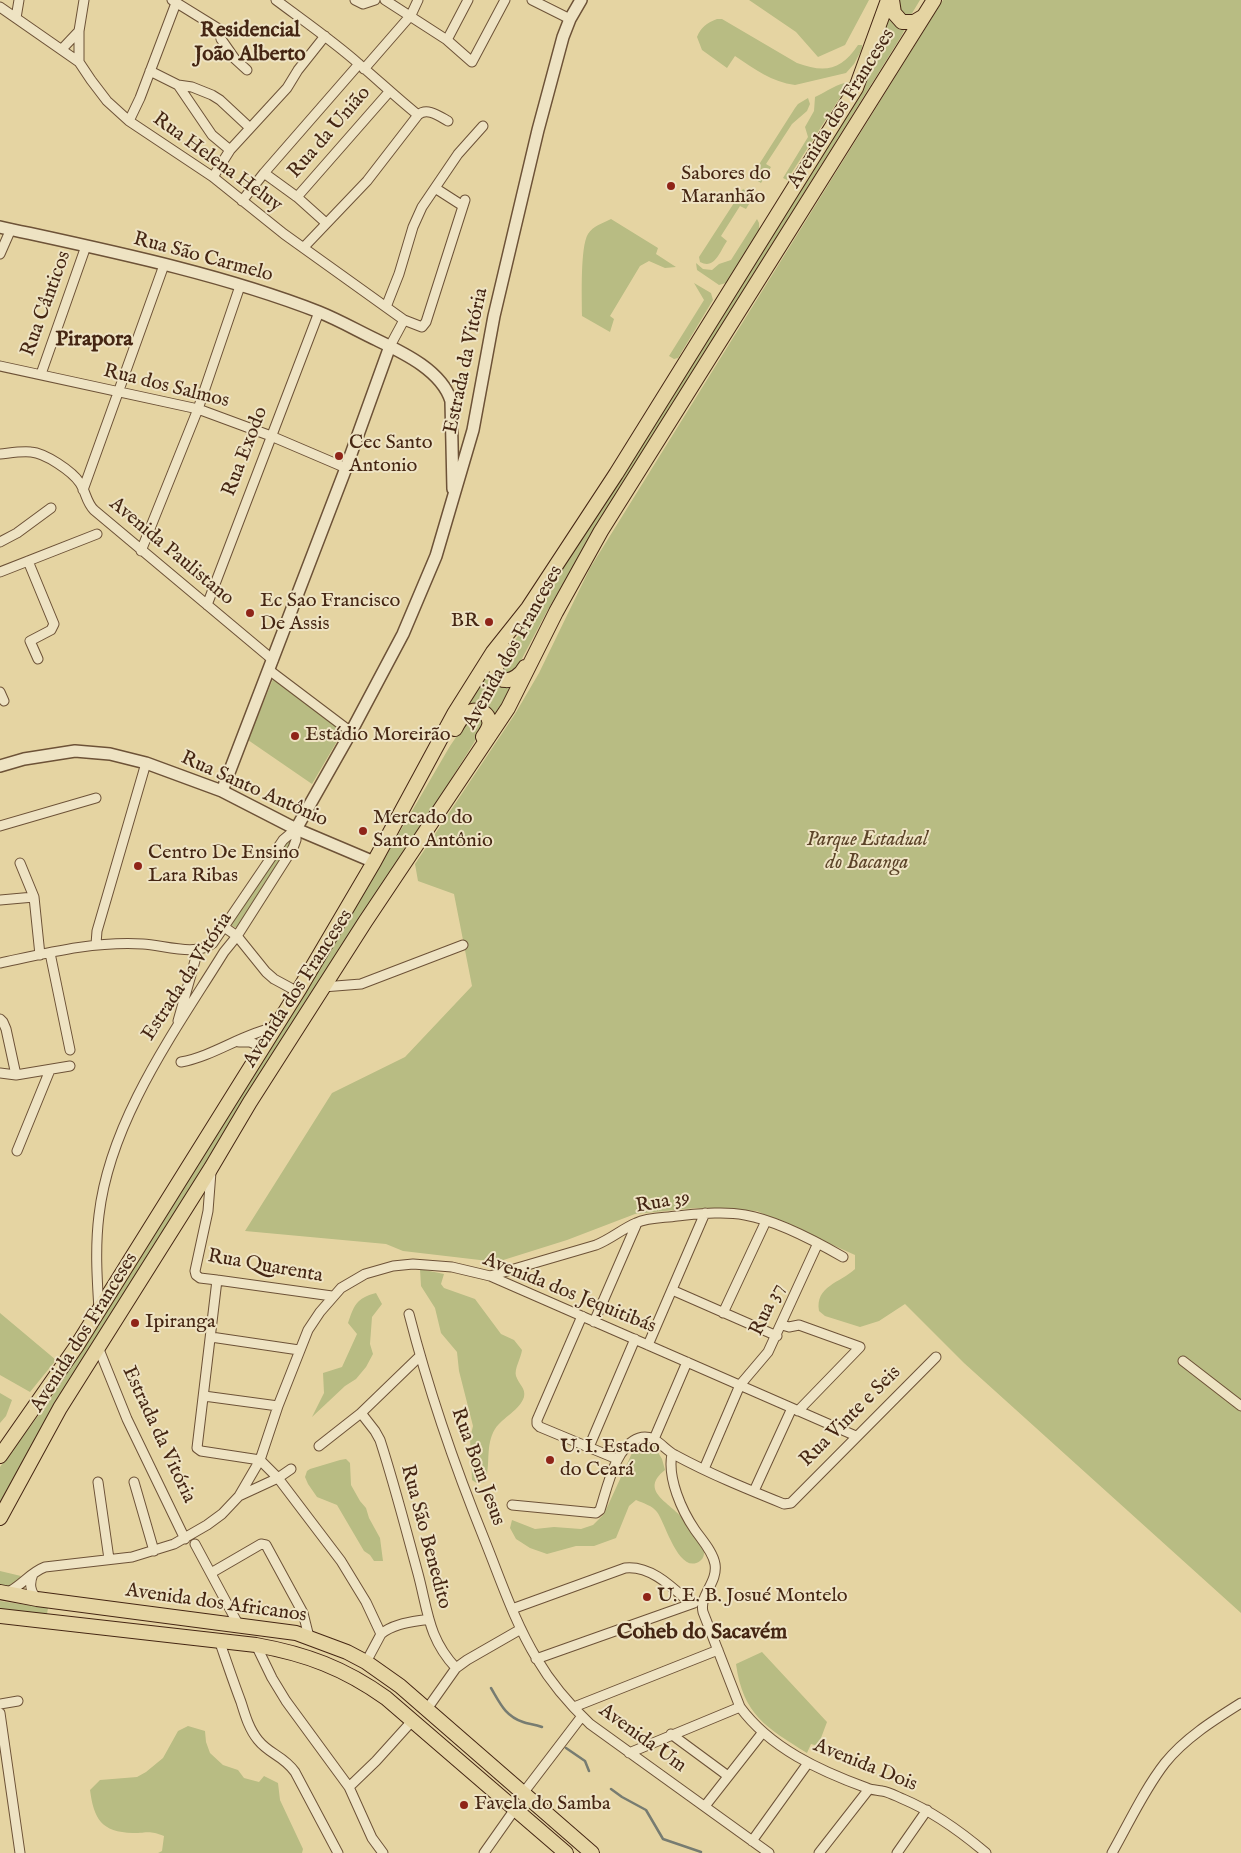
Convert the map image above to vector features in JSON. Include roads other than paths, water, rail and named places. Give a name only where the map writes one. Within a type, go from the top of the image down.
[{"type":"main road","name":"Avenida dos Franceses","points":[[0,1456],[60,1371],[298,992],[416,788],[454,714],[493,652],[528,608],[616,474],[856,88],[888,0]]},
{"type":"main road","points":[[892,0],[894,13],[902,22],[914,22],[925,15]]},
{"type":"main road","name":"Avenida dos Franceses","points":[[0,1518],[60,1408],[211,1168],[250,1102],[439,810],[508,708],[556,612],[601,531],[934,0]]},
{"type":"main road","points":[[528,608],[498,661],[497,672],[503,680],[514,679],[521,674],[556,612]]},
{"type":"main road","points":[[416,788],[464,716],[474,710],[484,712],[489,722],[488,729],[439,810]]},
{"type":"main road","name":"Avenida dos Africanos","points":[[3,1593],[238,1624],[310,1637],[366,1662],[392,1680],[524,1792],[592,1853]]},
{"type":"main road","name":"Avenida dos Africanos","points":[[0,1616],[256,1645],[297,1653],[340,1669],[371,1687],[413,1720],[566,1853]]},
{"type":"main road","points":[[256,1645],[258,1628]]},
{"type":"street","points":[[16,18],[19,0]]},
{"type":"street","points":[[80,62],[79,31],[84,0]]},
{"type":"street","points":[[276,0],[325,36],[362,66],[389,92],[418,114]]},
{"type":"street","points":[[355,0],[364,4],[375,0]]},
{"type":"street","points":[[385,0],[447,40],[472,62],[505,0]]},
{"type":"street","points":[[242,201],[264,173],[362,66],[397,33],[411,15],[418,0]]},
{"type":"street","points":[[447,40],[468,0]]},
{"type":"street","points":[[532,0],[570,19]]},
{"type":"street","name":"Estrada da Vitória","points":[[99,1310],[96,1242],[99,1212],[110,1165],[129,1115],[143,1085],[175,1031],[224,952],[237,936],[293,848],[296,840],[296,830],[403,634],[436,556],[472,430],[494,316],[538,130],[570,19],[581,0]]},
{"type":"street","points":[[129,122],[150,71],[174,2],[219,29],[220,37],[235,60],[247,70]]},
{"type":"street","name":"Rua Helena Heluy","points":[[0,7],[80,62],[91,80],[108,101],[129,122],[213,177],[242,201],[404,320],[422,327],[426,322],[464,203],[435,188]]},
{"type":"street","points":[[62,49],[79,31]]},
{"type":"street","points":[[213,177],[230,150],[249,127],[287,88],[298,70],[325,36]]},
{"type":"street","points":[[150,71],[178,86],[192,87],[212,95],[249,127]]},
{"type":"street","points":[[178,86],[212,135],[230,150]]},
{"type":"street","name":"Rua da União","points":[[297,197],[389,92]]},
{"type":"street","points":[[304,247],[367,181],[418,114],[422,111],[427,111],[448,121]]},
{"type":"street","points":[[386,307],[422,207],[458,154],[483,126]]},
{"type":"street","points":[[264,173],[297,197],[326,223]]},
{"type":"street","points":[[0,254],[5,228]]},
{"type":"street","name":"Rua São Carmelo","points":[[5,228],[164,265],[240,286],[319,312],[390,346],[431,372],[449,392],[451,401],[454,498]]},
{"type":"street","name":"Rua Cânticos","points":[[41,374],[86,246]]},
{"type":"street","points":[[83,490],[164,265]]},
{"type":"street","points":[[141,551],[198,409],[240,286]]},
{"type":"street","name":"Rua Exodo","points":[[207,605],[319,312]]},
{"type":"street","points":[[222,791],[346,468],[390,346],[404,320]]},
{"type":"street","name":"Rua dos Salmos","points":[[0,366],[198,409],[271,436],[346,468]]},
{"type":"street","name":"Avenida Paulistano","points":[[0,454],[26,451],[42,454],[66,469],[79,482],[89,505],[207,605],[271,665],[351,732]]},
{"type":"street","points":[[0,542],[17,533],[51,508]]},
{"type":"street","points":[[0,572],[97,534]]},
{"type":"street","points":[[28,561],[54,624],[51,630],[30,641],[38,659]]},
{"type":"street","points":[[0,692],[4,702]]},
{"type":"street","name":"Rua Santo Antônio","points":[[0,766],[24,759],[75,751],[110,754],[146,763],[222,791],[296,830],[374,862]]},
{"type":"street","points":[[96,944],[97,931],[146,763]]},
{"type":"street","points":[[0,826],[96,798]]},
{"type":"street","points":[[0,964],[96,944],[120,942],[198,950],[210,946],[283,840],[296,830]]},
{"type":"street","points":[[20,863],[34,896],[40,955]]},
{"type":"street","points":[[0,900],[34,896]]},
{"type":"street","points":[[224,927],[237,936],[270,975],[283,985],[298,992]]},
{"type":"street","points":[[324,987],[361,984],[463,945]]},
{"type":"street","points":[[175,1031],[198,950]]},
{"type":"street","points":[[50,953],[70,1050]]},
{"type":"street","points":[[0,1019],[6,1029],[16,1075]]},
{"type":"street","points":[[181,1062],[192,1060],[259,1032],[276,1027]]},
{"type":"street","points":[[236,1042],[250,1042],[263,1047]]},
{"type":"street","points":[[0,1074],[16,1075],[70,1066]]},
{"type":"street","points":[[17,1151],[50,1070]]},
{"type":"street","name":"Rua Quarenta","points":[[211,1168],[208,1211],[195,1273],[200,1278],[332,1296]]},
{"type":"street","points":[[192,1198],[203,1198],[208,1211]]},
{"type":"street","points":[[648,1345],[705,1213]]},
{"type":"street","name":"Rua 39","points":[[490,1276],[596,1245],[647,1219],[705,1213],[745,1215],[766,1221],[818,1243],[843,1257]]},
{"type":"street","points":[[723,1313],[766,1221]]},
{"type":"street","points":[[594,1322],[636,1223]]},
{"type":"street","name":"Rua 37","points":[[704,1470],[740,1385],[763,1360],[777,1336],[818,1243]]},
{"type":"street","name":"Avenida dos Jequitibás","points":[[239,1496],[260,1460],[278,1406],[300,1350],[314,1320],[332,1296],[354,1278],[393,1266],[413,1264],[434,1265],[490,1276],[856,1436]]},
{"type":"street","points":[[217,1280],[196,1448],[200,1451],[260,1460],[278,1478],[341,1561],[366,1602],[381,1634]]},
{"type":"street","points":[[672,1290],[777,1336]]},
{"type":"street","name":"Rua Bom Jesus","points":[[409,1314],[420,1356],[460,1480],[521,1629]]},
{"type":"street","points":[[582,1316],[537,1420],[537,1424],[540,1427],[617,1459]]},
{"type":"street","points":[[512,1504],[596,1513],[600,1510],[617,1459],[638,1438],[654,1439],[672,1454],[754,1492],[795,1409],[860,1347],[799,1325],[789,1327],[782,1325]]},
{"type":"street","points":[[211,1337],[300,1350]]},
{"type":"street","points":[[589,1447],[635,1340]]},
{"type":"street","name":"Estrada da Vitória","points":[[98,1347],[127,1419],[185,1539]]},
{"type":"street","points":[[319,1446],[361,1413],[420,1356]]},
{"type":"street","name":"Rua Vinte e Seis","points":[[754,1492],[784,1504],[791,1503],[936,1357]]},
{"type":"street","points":[[1183,1361],[1241,1406]]},
{"type":"street","points":[[654,1439],[687,1362]]},
{"type":"street","points":[[204,1396],[278,1406]]},
{"type":"street","name":"Rua São Benedito","points":[[361,1413],[380,1440],[424,1593],[429,1619],[440,1649],[456,1668]]},
{"type":"street","points":[[536,1659],[703,1599],[713,1580],[714,1563],[711,1554],[682,1508],[670,1468],[672,1454]]},
{"type":"street","points":[[3,1593],[17,1588],[35,1571],[49,1566],[132,1557],[185,1539],[222,1514],[239,1496],[278,1478],[290,1469]]},
{"type":"street","points":[[98,1482],[109,1560]]},
{"type":"street","points":[[134,1482],[154,1551]]},
{"type":"street","points":[[195,1544],[238,1624]]},
{"type":"street","points":[[212,1573],[261,1544],[266,1545],[303,1613],[310,1637]]},
{"type":"street","points":[[512,1609],[625,1568],[635,1567],[653,1575],[691,1604]]},
{"type":"street","points":[[35,1571],[30,1585],[33,1594],[38,1599]]},
{"type":"street","name":"Avenida Dois","points":[[703,1599],[703,1612],[740,1707],[763,1732],[808,1763],[868,1789],[884,1791],[927,1810],[964,1834],[986,1853]]},
{"type":"street","points":[[366,1662],[381,1634],[393,1626],[429,1619]]},
{"type":"street","points":[[427,1709],[456,1668],[521,1629]]},
{"type":"street","name":"Avenida Um","points":[[521,1629],[536,1659],[582,1716],[628,1753],[769,1853]]},
{"type":"street","points":[[219,1640],[251,1730],[263,1746],[284,1760],[295,1772],[338,1853]]},
{"type":"street","points":[[256,1645],[286,1701],[349,1787],[372,1838],[384,1853]]},
{"type":"street","points":[[574,1707],[718,1650]]},
{"type":"street","points":[[0,1704],[18,1701]]},
{"type":"street","points":[[1112,1853],[1154,1778],[1166,1762],[1189,1739],[1241,1703]]},
{"type":"street","points":[[628,1753],[740,1707]]},
{"type":"street","points":[[0,1713],[20,1853]]},
{"type":"street","points":[[524,1792],[582,1716]]},
{"type":"street","points":[[349,1787],[376,1761],[413,1720]]},
{"type":"street","points":[[705,1806],[763,1732]]},
{"type":"street","points":[[671,1734],[728,1776]]},
{"type":"street","points":[[752,1841],[808,1763]]},
{"type":"street","points":[[819,1853],[868,1789]]},
{"type":"street","points":[[484,1853],[515,1809]]},
{"type":"street","points":[[897,1853],[927,1810]]},
{"type":"waterway","points":[[491,1688],[507,1713],[523,1722],[542,1727]]},
{"type":"waterway","points":[[566,1748],[585,1761],[589,1771]]},
{"type":"waterway","points":[[611,1789],[646,1810],[663,1839],[701,1852]]},
{"type":"place","name":"Sabores do Maranhão","points":[[671,186]]},
{"type":"place","name":"Cec Santo Antonio","points":[[339,456]]},
{"type":"place","name":"Ec Sao Francisco De Assis","points":[[250,613]]},
{"type":"place","name":"BR","points":[[489,622]]},
{"type":"place","name":"Estádio Moreirão","points":[[295,736]]},
{"type":"place","name":"Mercado do Santo Antônio","points":[[363,831]]},
{"type":"place","name":"Centro De Ensino Lara Ribas","points":[[138,866]]},
{"type":"place","name":"Ipiranga","points":[[135,1323]]},
{"type":"place","name":"U. I. Estado do Ceará","points":[[550,1460]]},
{"type":"place","name":"U. E. B. Josué Montelo","points":[[647,1597]]},
{"type":"place","name":"Favela do Samba","points":[[464,1805]]},
{"type":"district","name":"Residencial João Alberto","points":[[250,44]]},
{"type":"district","name":"Pirapora","points":[[94,340]]},
{"type":"district","name":"Coheb do Sacavém","points":[[702,1633]]},
{"type":"park label","name":"Parque Estadual do Bacanga","points":[[867,852]]}]
